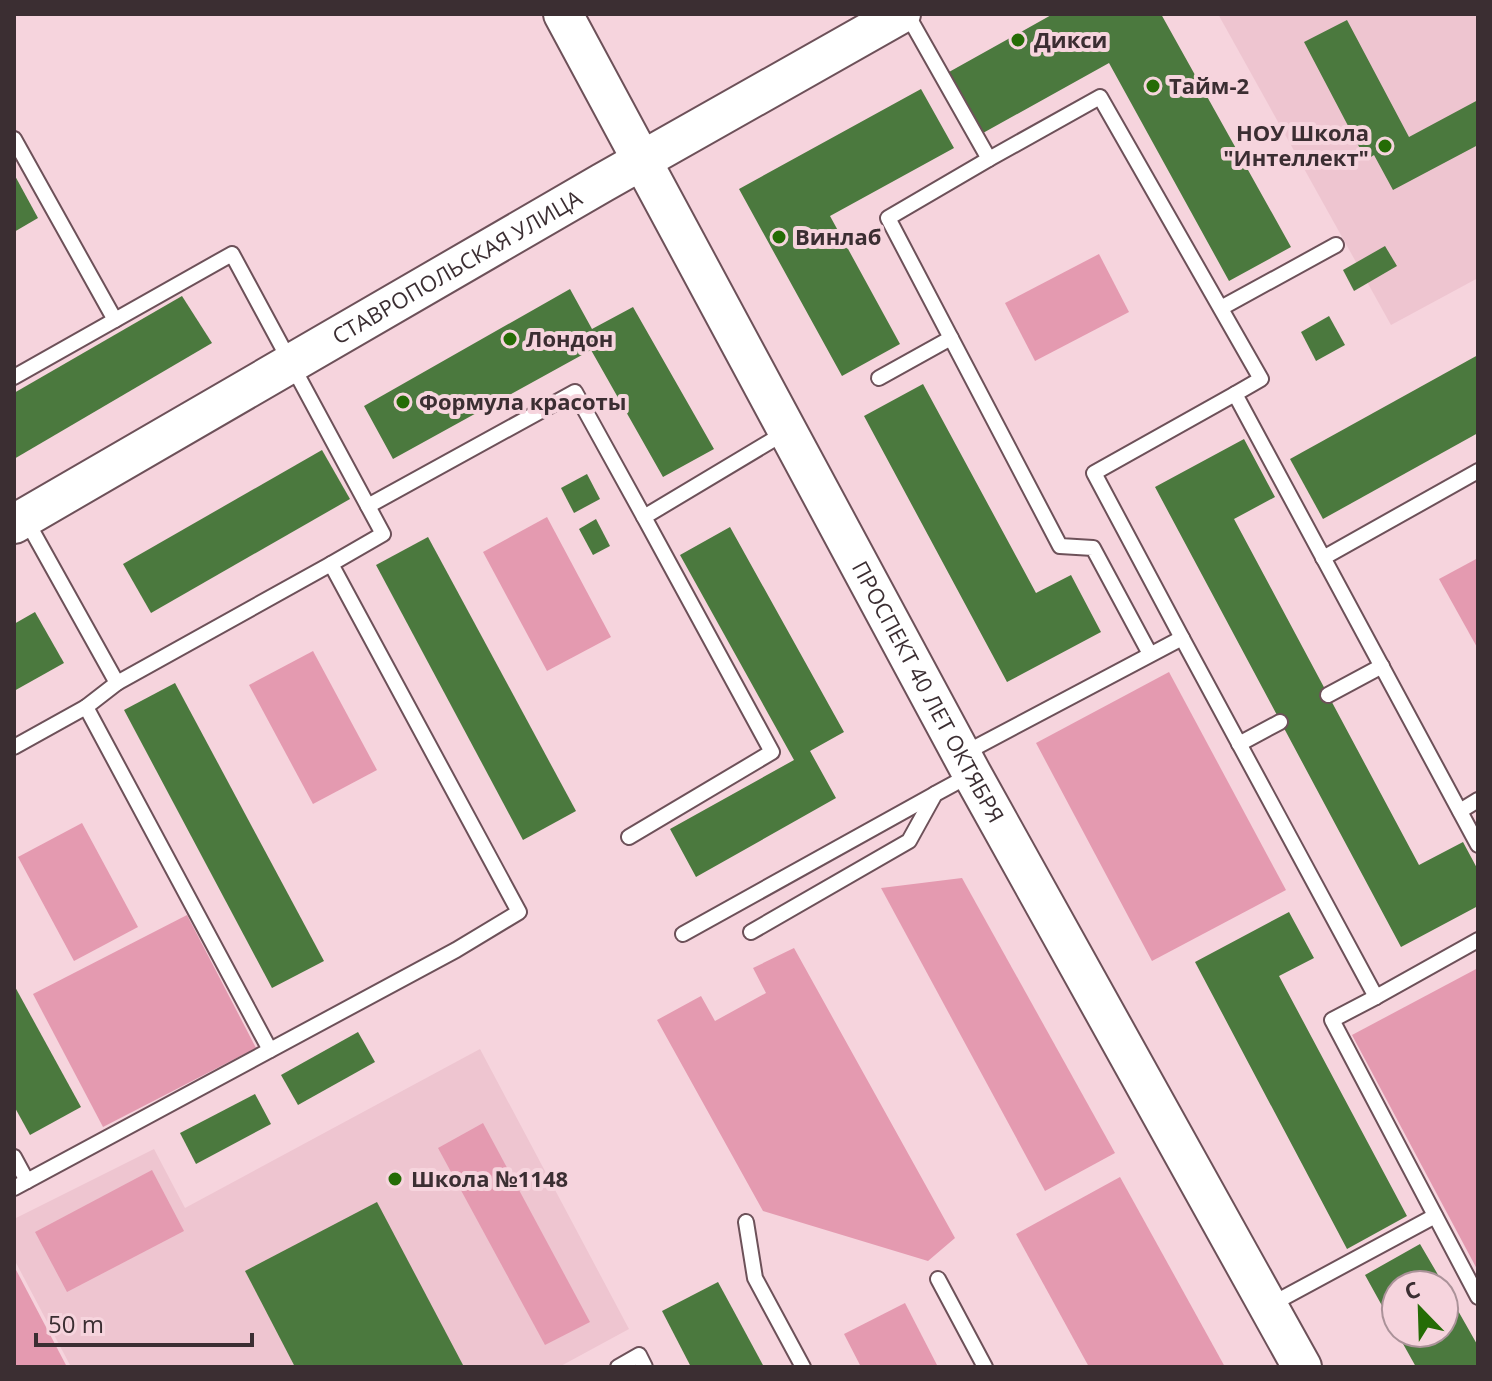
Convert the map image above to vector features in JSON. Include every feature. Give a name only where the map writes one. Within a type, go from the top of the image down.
[{"type":"street","name":"ПРОСПЕКТ 40 ЛЕТ ОКТЯБРЯ","points":[[563,14],[967,764],[1302,1367]]},
{"type":"street","name":"СТАВРОПОЛЬСКАЯ УЛИЦА","points":[[20,521],[901,14]]},
{"type":"lane","points":[[907,14],[989,159]]},
{"type":"lane","points":[[1150,654],[1093,548],[1060,546],[888,218],[1100,97],[1261,379],[1094,473],[1376,997]]},
{"type":"lane","points":[[14,139],[115,320]]},
{"type":"lane","points":[[1221,308],[1336,245]]},
{"type":"lane","points":[[14,377],[232,254],[383,534],[117,683],[86,707],[14,747]]},
{"type":"lane","points":[[879,378],[951,338]]},
{"type":"lane","points":[[368,506],[575,392],[772,752],[629,837]]},
{"type":"lane","points":[[1235,394],[1478,845]]},
{"type":"lane","points":[[644,517],[787,431]]},
{"type":"lane","points":[[1323,558],[1478,471]]},
{"type":"lane","points":[[20,521],[117,683]]},
{"type":"lane","points":[[14,1157],[20,1185],[456,950],[519,912],[331,564]]},
{"type":"lane","points":[[683,934],[935,794],[967,764],[1182,638]]},
{"type":"lane","points":[[1328,695],[1382,666]]},
{"type":"lane","points":[[86,707],[270,1050]]},
{"type":"lane","points":[[1239,744],[1280,722]]},
{"type":"lane","points":[[751,932],[909,841],[935,794]]},
{"type":"lane","points":[[1460,811],[1478,800]]},
{"type":"lane","points":[[1478,940],[1332,1020],[1478,1297]]},
{"type":"lane","points":[[1268,1306],[1435,1216]]},
{"type":"lane","points":[[746,1222],[755,1278],[803,1367]]},
{"type":"lane","points":[[938,1279],[985,1367]]},
{"type":"lane","points":[[618,1367],[639,1355],[645,1367]]},
{"type":"shaded area","name":"НОУ Школа \"Интеллект\"","points":[[1218,14],[1478,14],[1478,278],[1391,325]]},
{"type":"shaded area","points":[[1099,254],[1129,312],[1035,361],[1005,303]]},
{"type":"shaded area","points":[[547,517],[611,637],[547,671],[483,552]]},
{"type":"shaded area","points":[[1478,558],[1478,649],[1439,579]]},
{"type":"shaded area","points":[[313,651],[377,770],[313,804],[249,685]]},
{"type":"shaded area","points":[[1169,672],[1286,890],[1152,961],[1036,743]]},
{"type":"shaded area","points":[[82,823],[138,927],[74,961],[18,857]]},
{"type":"shaded area","points":[[962,878],[1115,1153],[1045,1191],[881,888]]},
{"type":"shaded area","points":[[187,915],[256,1048],[103,1127],[33,994]]},
{"type":"shaded area","points":[[794,948],[955,1238],[928,1261],[763,1211],[657,1020],[701,996],[715,1021],[766,993],[753,968]]},
{"type":"shaded area","points":[[1478,968],[1478,1271],[1352,1035]]},
{"type":"shaded area","name":"Школа №1148","points":[[480,1049],[629,1329],[559,1367],[71,1367],[14,1259],[14,1219],[154,1149],[185,1208]]},
{"type":"shaded area","points":[[483,1123],[590,1322],[545,1345],[438,1148]]},
{"type":"shaded area","points":[[152,1170],[184,1231],[67,1292],[35,1232]]},
{"type":"shaded area","points":[[1120,1177],[1225,1367],[1089,1367],[1016,1234]]},
{"type":"shaded area","points":[[14,1266],[67,1367],[14,1367]]},
{"type":"shaded area","points":[[905,1303],[938,1367],[861,1367],[844,1334]]},
{"type":"building","points":[[1053,14],[1161,14],[1291,247],[1229,281],[1109,63],[983,133],[949,72]]},
{"type":"building","points":[[1347,20],[1409,137],[1478,100],[1478,145],[1393,190],[1374,155],[1366,160],[1304,42]]},
{"type":"building","points":[[921,89],[954,148],[830,216],[900,344],[842,376],[739,189]]},
{"type":"building","points":[[14,174],[38,218],[14,232]]},
{"type":"building","points":[[1385,246],[1397,266],[1354,291],[1343,270]]},
{"type":"building","points":[[570,289],[592,329],[633,307],[714,449],[663,477],[591,350],[393,459],[364,406]]},
{"type":"building","points":[[182,296],[212,343],[14,459],[14,393]]},
{"type":"building","points":[[1329,316],[1345,345],[1316,361],[1301,332]]},
{"type":"building","points":[[1478,355],[1478,433],[1323,519],[1290,459]]},
{"type":"building","points":[[923,384],[1036,593],[1071,575],[1101,632],[1007,682],[864,416]]},
{"type":"building","points":[[1244,439],[1275,497],[1234,519],[1419,865],[1463,842],[1478,870],[1478,906],[1401,947],[1155,487]]},
{"type":"building","points":[[322,450],[350,499],[151,613],[123,564]]},
{"type":"building","points":[[587,474],[600,499],[574,513],[561,488]]},
{"type":"building","points":[[596,519],[610,546],[593,555],[579,529]]},
{"type":"building","points":[[730,527],[844,732],[810,751],[836,798],[696,877],[670,829],[794,760],[680,555]]},
{"type":"building","points":[[428,537],[576,811],[523,840],[376,565]]},
{"type":"building","points":[[35,612],[64,663],[14,691],[14,624]]},
{"type":"building","points":[[175,683],[324,961],[272,988],[124,710]]},
{"type":"building","points":[[1289,912],[1314,958],[1279,976],[1407,1216],[1347,1249],[1195,962]]},
{"type":"building","points":[[14,985],[81,1107],[30,1135],[14,1106]]},
{"type":"building","points":[[358,1032],[375,1062],[298,1105],[281,1075]]},
{"type":"building","points":[[255,1094],[271,1124],[196,1164],[180,1133]]},
{"type":"building","points":[[377,1202],[463,1365],[295,1367],[245,1271]]},
{"type":"building","points":[[1420,1244],[1435,1269],[1380,1269],[1380,1302],[1365,1275]]},
{"type":"building","points":[[718,1282],[764,1367],[691,1367],[662,1311]]},
{"type":"building","points":[[1460,1314],[1478,1346],[1478,1367],[1416,1367],[1406,1349],[1460,1349]]},
{"type":"place","name":"Дикси","points":[[1018,40]]},
{"type":"place","name":"Тайм-2","points":[[1153,86]]},
{"type":"place","name":"НОУ Школа \"Интеллект\"","points":[[1385,146]]},
{"type":"place","name":"Винлаб","points":[[779,237]]},
{"type":"place","name":"Лондон","points":[[510,339]]},
{"type":"place","name":"Формула красоты","points":[[403,402]]},
{"type":"place","name":"Школа №1148","points":[[395,1179]]}]
